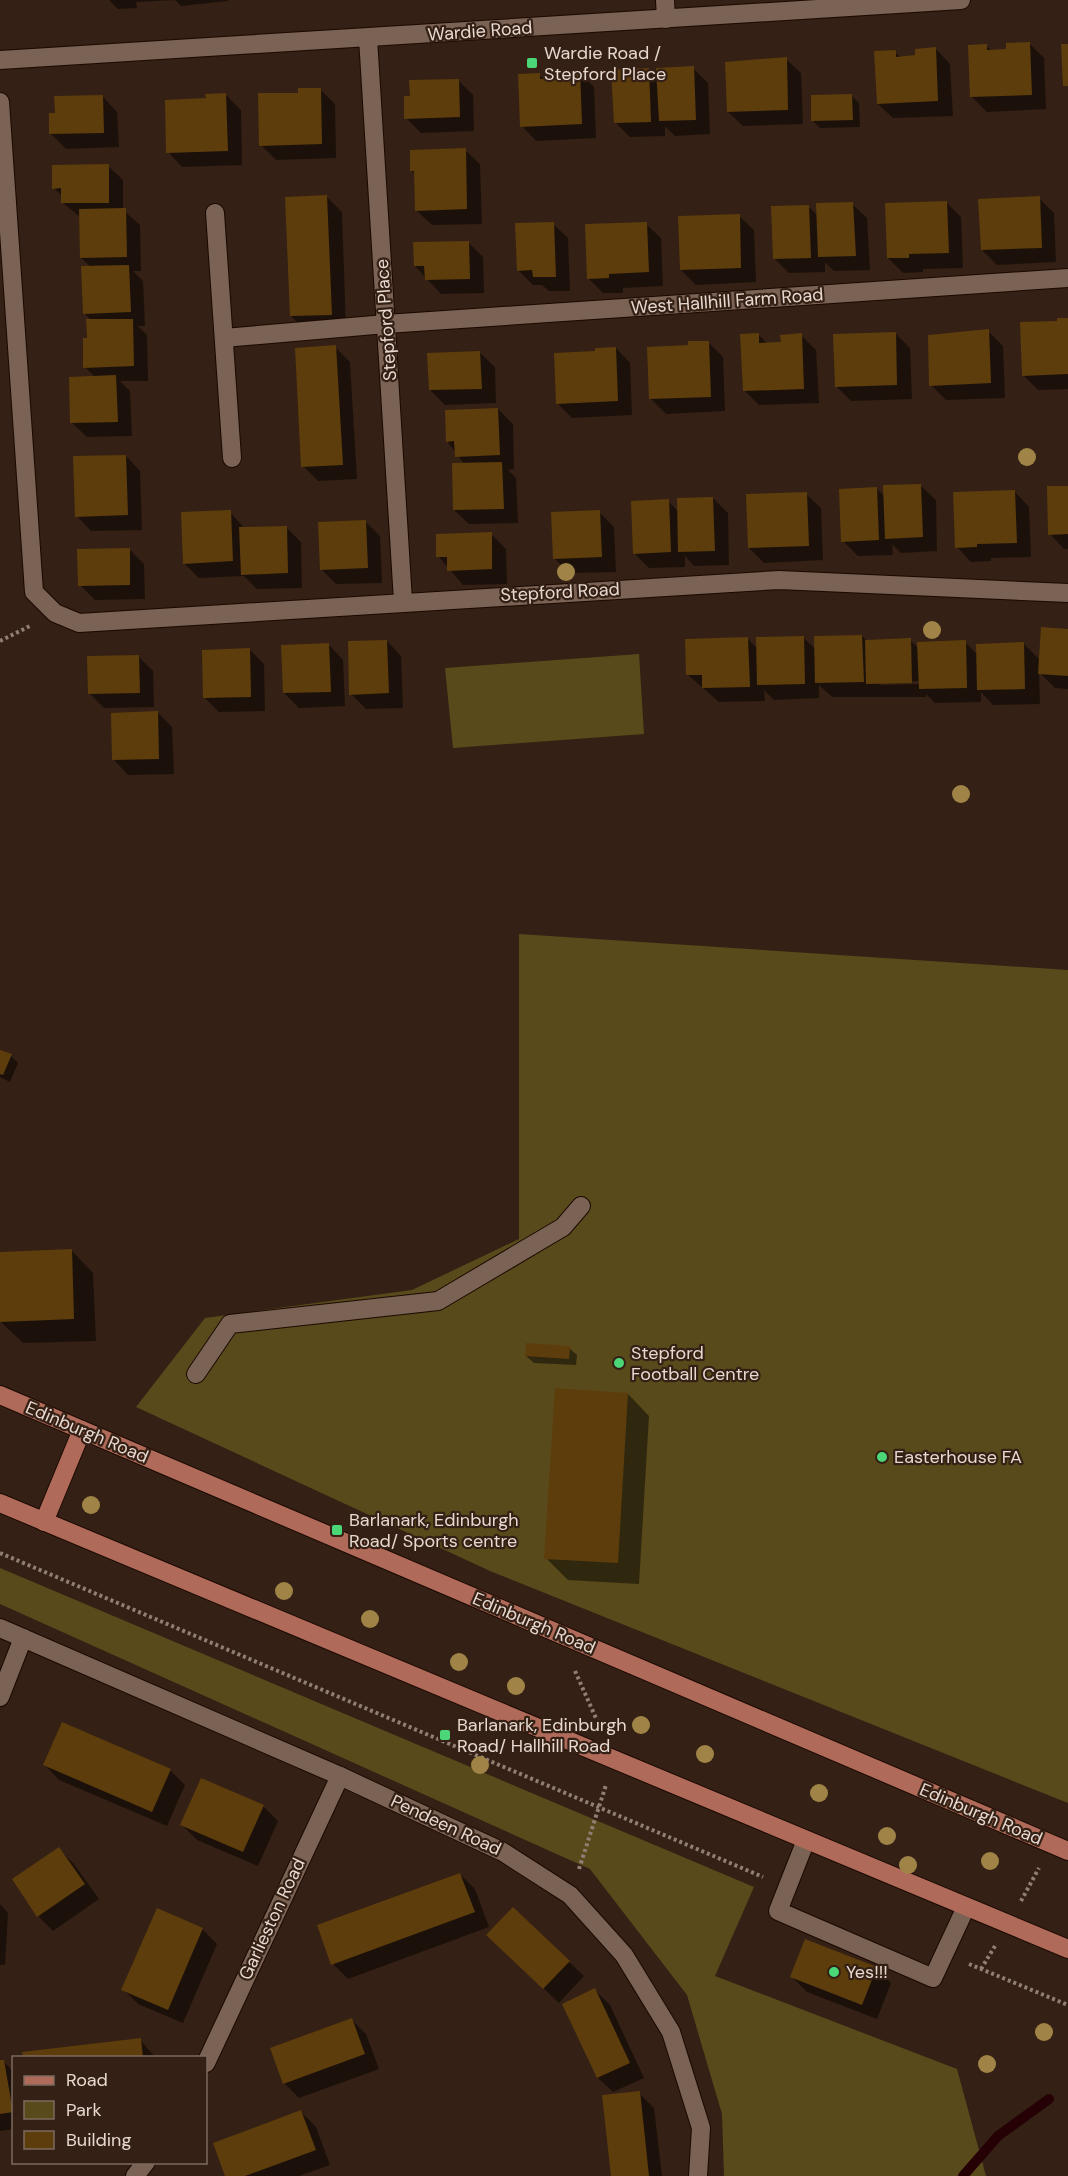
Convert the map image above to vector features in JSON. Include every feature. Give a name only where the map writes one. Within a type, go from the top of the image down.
[{"type":"main road","name":"Edinburgh Road","points":[[0,1395],[1060,1847]]},
{"type":"main road","points":[[44,1522],[82,1430]]},
{"type":"main road","points":[[0,1503],[1068,1949]]},
{"type":"street","points":[[665,0],[666,19]]},
{"type":"street","name":"Wardie Road","points":[[0,60],[961,0]]},
{"type":"street","name":"Stepford Place","points":[[368,38],[403,601]]},
{"type":"street","name":"Stepford Road","points":[[0,102],[34,592],[55,613],[79,623],[403,601],[779,580],[1068,593]]},
{"type":"street","points":[[215,213],[232,458]]},
{"type":"street","name":"West Hallhill Farm Road","points":[[224,338],[386,324],[1068,278]]},
{"type":"street","points":[[196,1374],[230,1324],[438,1300],[563,1227],[581,1206]]},
{"type":"street","name":"Pendeen Road","points":[[0,1628],[340,1776],[503,1851],[570,1895],[616,1946],[671,2032],[701,2128],[698,2176]]},
{"type":"street","points":[[0,1697],[23,1638]]},
{"type":"street","name":"Garlieston Road","points":[[207,2061],[340,1776]]},
{"type":"street","points":[[806,1840],[778,1911],[933,1978],[966,1907]]},
{"type":"street","points":[[135,2176],[145,2164]]},
{"type":"path","points":[[0,1553],[788,1887]]},
{"type":"path","points":[[981,1969],[1060,1847]]},
{"type":"path","points":[[945,1953],[1068,2005]]},
{"type":"green space","points":[[639,654],[644,734],[453,748],[445,668]]},
{"type":"green space","name":"Stepford Football Centre","points":[[519,934],[1068,970],[1068,1803],[490,1571],[136,1407],[205,1318],[412,1290],[519,1239]]},
{"type":"green space","points":[[0,1568],[754,1887],[715,1976],[957,2069],[986,2176],[724,2176],[722,2114],[687,1995],[590,1869],[0,1604]]},
{"type":"building","points":[[1030,42],[1032,95],[970,97],[968,45],[987,44],[987,50],[1006,49],[1006,43]]},
{"type":"building","points":[[1061,44],[1068,44],[1068,86],[1063,86]]},
{"type":"building","points":[[936,47],[938,101],[877,104],[874,51],[896,50],[896,57],[915,55],[915,49]]},
{"type":"building","points":[[787,57],[788,110],[727,112],[725,62]]},
{"type":"building","points":[[694,66],[696,120],[659,121],[656,68]]},
{"type":"building","points":[[649,68],[651,122],[614,123],[611,70]]},
{"type":"building","points":[[580,70],[582,124],[520,127],[518,74],[540,73],[540,79],[559,78],[559,71]]},
{"type":"building","points":[[459,79],[460,117],[404,119],[404,96],[410,96],[409,80]]},
{"type":"building","points":[[298,88],[321,88],[322,144],[259,146],[258,93],[298,93]]},
{"type":"building","points":[[226,93],[228,151],[166,153],[165,100],[206,98],[205,94]]},
{"type":"building","points":[[852,94],[853,120],[811,121],[811,95]]},
{"type":"building","points":[[103,95],[104,133],[49,134],[49,113],[55,113],[54,96]]},
{"type":"building","points":[[466,148],[467,209],[415,211],[414,171],[410,171],[410,150]]},
{"type":"building","points":[[109,164],[109,203],[61,203],[61,188],[52,189],[52,165]]},
{"type":"building","points":[[327,195],[332,315],[290,316],[285,197]]},
{"type":"building","points":[[1040,196],[1042,248],[981,250],[978,199]]},
{"type":"building","points":[[947,201],[949,253],[909,254],[909,258],[887,258],[885,203]]},
{"type":"building","points":[[853,202],[856,256],[818,257],[816,203]]},
{"type":"building","points":[[809,205],[811,258],[773,259],[771,206]]},
{"type":"building","points":[[126,208],[127,257],[80,258],[79,209]]},
{"type":"building","points":[[740,214],[741,268],[680,270],[678,216]]},
{"type":"building","points":[[554,222],[556,277],[533,277],[532,270],[517,271],[515,223]]},
{"type":"building","points":[[647,222],[649,272],[609,274],[609,278],[587,279],[585,224]]},
{"type":"building","points":[[469,241],[470,279],[425,280],[424,266],[414,266],[413,242]]},
{"type":"building","points":[[129,265],[131,312],[83,314],[81,266]]},
{"type":"building","points":[[1057,318],[1068,318],[1068,374],[1022,376],[1020,322],[1057,321]]},
{"type":"building","points":[[86,319],[133,319],[134,366],[83,368],[83,338],[87,338]]},
{"type":"building","points":[[989,329],[991,383],[929,386],[928,335]]},
{"type":"building","points":[[896,332],[897,385],[835,387],[833,334]]},
{"type":"building","points":[[759,333],[759,343],[781,342],[780,335],[802,333],[804,389],[743,391],[740,334]]},
{"type":"building","points":[[688,341],[709,341],[711,397],[649,399],[647,347],[688,345]]},
{"type":"building","points":[[336,345],[343,465],[301,467],[295,348]]},
{"type":"building","points":[[616,347],[618,401],[556,404],[554,353],[595,351],[595,348]]},
{"type":"building","points":[[480,351],[482,389],[429,390],[427,353]]},
{"type":"building","points":[[116,375],[118,422],[70,423],[69,377]]},
{"type":"building","points":[[498,408],[500,455],[455,457],[454,441],[446,442],[445,410]]},
{"type":"building","points":[[126,455],[128,515],[75,517],[73,456]]},
{"type":"building","points":[[502,462],[504,509],[453,510],[452,463]]},
{"type":"building","points":[[921,484],[923,537],[885,539],[883,485]]},
{"type":"building","points":[[1047,486],[1068,486],[1068,534],[1048,535]]},
{"type":"building","points":[[877,487],[879,540],[841,542],[839,489]]},
{"type":"building","points":[[1015,490],[1017,543],[977,544],[977,547],[955,548],[953,492]]},
{"type":"building","points":[[807,492],[809,546],[748,548],[746,494]]},
{"type":"building","points":[[713,497],[715,551],[678,552],[677,498]]},
{"type":"building","points":[[669,499],[671,552],[633,554],[631,501]]},
{"type":"building","points":[[231,510],[233,561],[183,564],[181,512]]},
{"type":"building","points":[[600,510],[602,557],[553,559],[551,512]]},
{"type":"building","points":[[366,520],[368,568],[320,570],[318,522]]},
{"type":"building","points":[[287,526],[288,573],[241,575],[239,527]]},
{"type":"building","points":[[492,532],[492,569],[447,571],[447,557],[436,557],[436,534]]},
{"type":"building","points":[[130,548],[130,585],[78,586],[77,549]]},
{"type":"building","points":[[1041,627],[1068,629],[1068,676],[1038,674]]},
{"type":"building","points":[[862,635],[864,682],[815,683],[814,636]]},
{"type":"building","points":[[804,636],[805,684],[757,685],[756,637]]},
{"type":"building","points":[[748,637],[750,687],[702,688],[702,675],[686,675],[685,639]]},
{"type":"building","points":[[911,638],[912,683],[866,684],[865,640]]},
{"type":"building","points":[[387,640],[389,693],[349,695],[348,641]]},
{"type":"building","points":[[966,640],[967,688],[919,689],[917,642]]},
{"type":"building","points":[[1024,642],[1025,689],[977,690],[976,644]]},
{"type":"building","points":[[329,643],[331,692],[283,693],[281,645]]},
{"type":"building","points":[[250,648],[251,697],[203,698],[202,650]]},
{"type":"building","points":[[139,655],[140,693],[88,694],[87,656]]},
{"type":"building","points":[[158,711],[159,759],[112,760],[111,713]]},
{"type":"building","points":[[0,1050],[12,1054],[3,1075],[0,1074]]},
{"type":"building","points":[[72,1249],[74,1319],[0,1322],[0,1252]]},
{"type":"building","points":[[526,1343],[570,1346],[569,1359],[525,1356]]},
{"type":"building","points":[[555,1388],[628,1393],[618,1563],[544,1559]]},
{"type":"building","points":[[62,1722],[171,1769],[152,1812],[43,1765]]},
{"type":"building","points":[[201,1778],[264,1805],[243,1852],[180,1825]]},
{"type":"building","points":[[59,1847],[85,1884],[37,1917],[12,1879]]},
{"type":"building","points":[[460,1873],[475,1912],[331,1965],[317,1925]]},
{"type":"building","points":[[513,1907],[570,1961],[543,1989],[486,1935]]},
{"type":"building","points":[[157,1908],[203,1928],[168,2010],[121,1990]]},
{"type":"building","name":"Yes!!!","points":[[805,1939],[877,1967],[862,2005],[790,1977]]},
{"type":"building","points":[[595,1988],[630,2063],[597,2078],[562,2004]]},
{"type":"building","points":[[352,2018],[365,2054],[283,2084],[270,2048]]},
{"type":"building","points":[[141,2038],[143,2056],[23,2056],[22,2052]]},
{"type":"building","points":[[0,2060],[4,2060],[12,2112],[0,2114]]},
{"type":"building","points":[[640,2091],[649,2176],[611,2176],[602,2095]]},
{"type":"building","points":[[301,2110],[316,2150],[245,2176],[225,2176],[213,2143]]},
{"type":"waterway","points":[[963,2176],[998,2136],[1049,2099]]},
{"type":"place","name":"Wardie Road / Stepford Place","points":[[532,63]]},
{"type":"place","name":"Stepford Football Centre","points":[[619,1363]]},
{"type":"place","name":"Easterhouse FA","points":[[882,1457]]},
{"type":"place","name":"Barlanark, Edinburgh Road/ Sports centre","points":[[337,1530]]},
{"type":"place","name":"Barlanark, Edinburgh Road/ Hallhill Road","points":[[445,1735]]},
{"type":"place","name":"Yes!!!","points":[[834,1972]]}]
